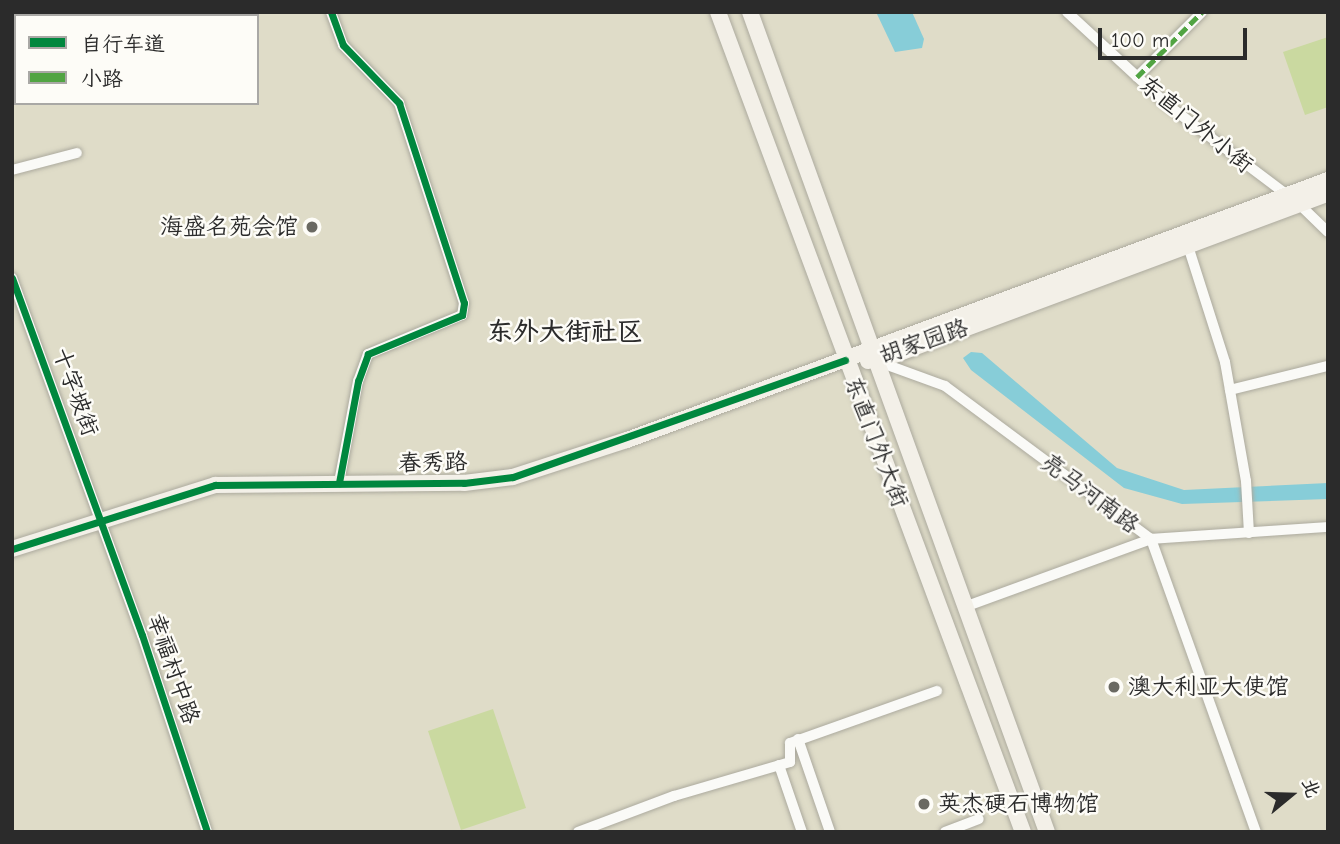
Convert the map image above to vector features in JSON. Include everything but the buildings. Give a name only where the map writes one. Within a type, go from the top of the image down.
[{"type":"street","points":[[331,12],[344,45],[399,103],[464,303],[462,315],[368,354],[358,381],[339,483]]},
{"type":"street","name":"东直门外大街","points":[[718,12],[845,360],[1023,832]]},
{"type":"street","name":"东直门外大街","points":[[750,12],[1047,832]]},
{"type":"street","name":"东直门外小街","points":[[1068,12],[1137,77],[1284,196],[1299,204],[1328,232]]},
{"type":"street","points":[[1137,77],[1202,12]]},
{"type":"street","points":[[12,170],[77,153]]},
{"type":"street","name":"胡家园路","points":[[874,355],[1328,180]]},
{"type":"street","name":"胡家园路","points":[[845,360],[874,355],[1188,246],[1328,194]]},
{"type":"street","points":[[1188,246],[1230,390],[1246,481],[1249,533]]},
{"type":"street","name":"十字坡街","points":[[12,278],[100,519]]},
{"type":"street","name":"亮马河南路","points":[[874,355],[945,386],[1151,539],[1328,527]]},
{"type":"street","name":"春秀路","points":[[12,549],[100,519],[215,485],[464,483],[513,477],[845,360]]},
{"type":"street","points":[[1230,390],[1328,366]]},
{"type":"street","name":"幸福村中路","points":[[100,519],[207,832]]},
{"type":"street","points":[[967,606],[1151,539],[1256,832]]},
{"type":"street","points":[[578,832],[674,796],[790,762],[790,743],[798,739],[937,691]]},
{"type":"street","points":[[798,739],[831,832]]},
{"type":"street","points":[[779,765],[802,832]]},
{"type":"street","points":[[945,832],[979,820]]},
{"type":"green space","points":[[1328,37],[1328,107],[1305,115],[1283,52]]},
{"type":"green space","points":[[493,709],[526,808],[461,830],[428,731]]},
{"type":"water","points":[[876,12],[912,12],[924,39],[922,48],[895,52]]},
{"type":"water","points":[[971,352],[982,353],[1117,468],[1184,490],[1328,483],[1328,499],[1182,504],[1124,488],[971,370],[963,358]]},
{"type":"marked path","points":[[1137,77],[1202,12]]},
{"type":"cycle path","points":[[331,12],[343,45],[399,103],[464,303],[462,315],[368,354],[358,381],[339,483]]},
{"type":"cycle path","points":[[12,278],[142,635],[207,832]]},
{"type":"cycle path","points":[[12,549],[215,485],[464,483],[513,477],[845,360]]},
{"type":"place","name":"海盛名苑会馆","points":[[312,227]]},
{"type":"place","name":"澳大利亚大使馆","points":[[1114,687]]},
{"type":"place","name":"英杰硬石博物馆","points":[[924,804]]},
{"type":"district","name":"东外大街社区","points":[[565,333]]}]
